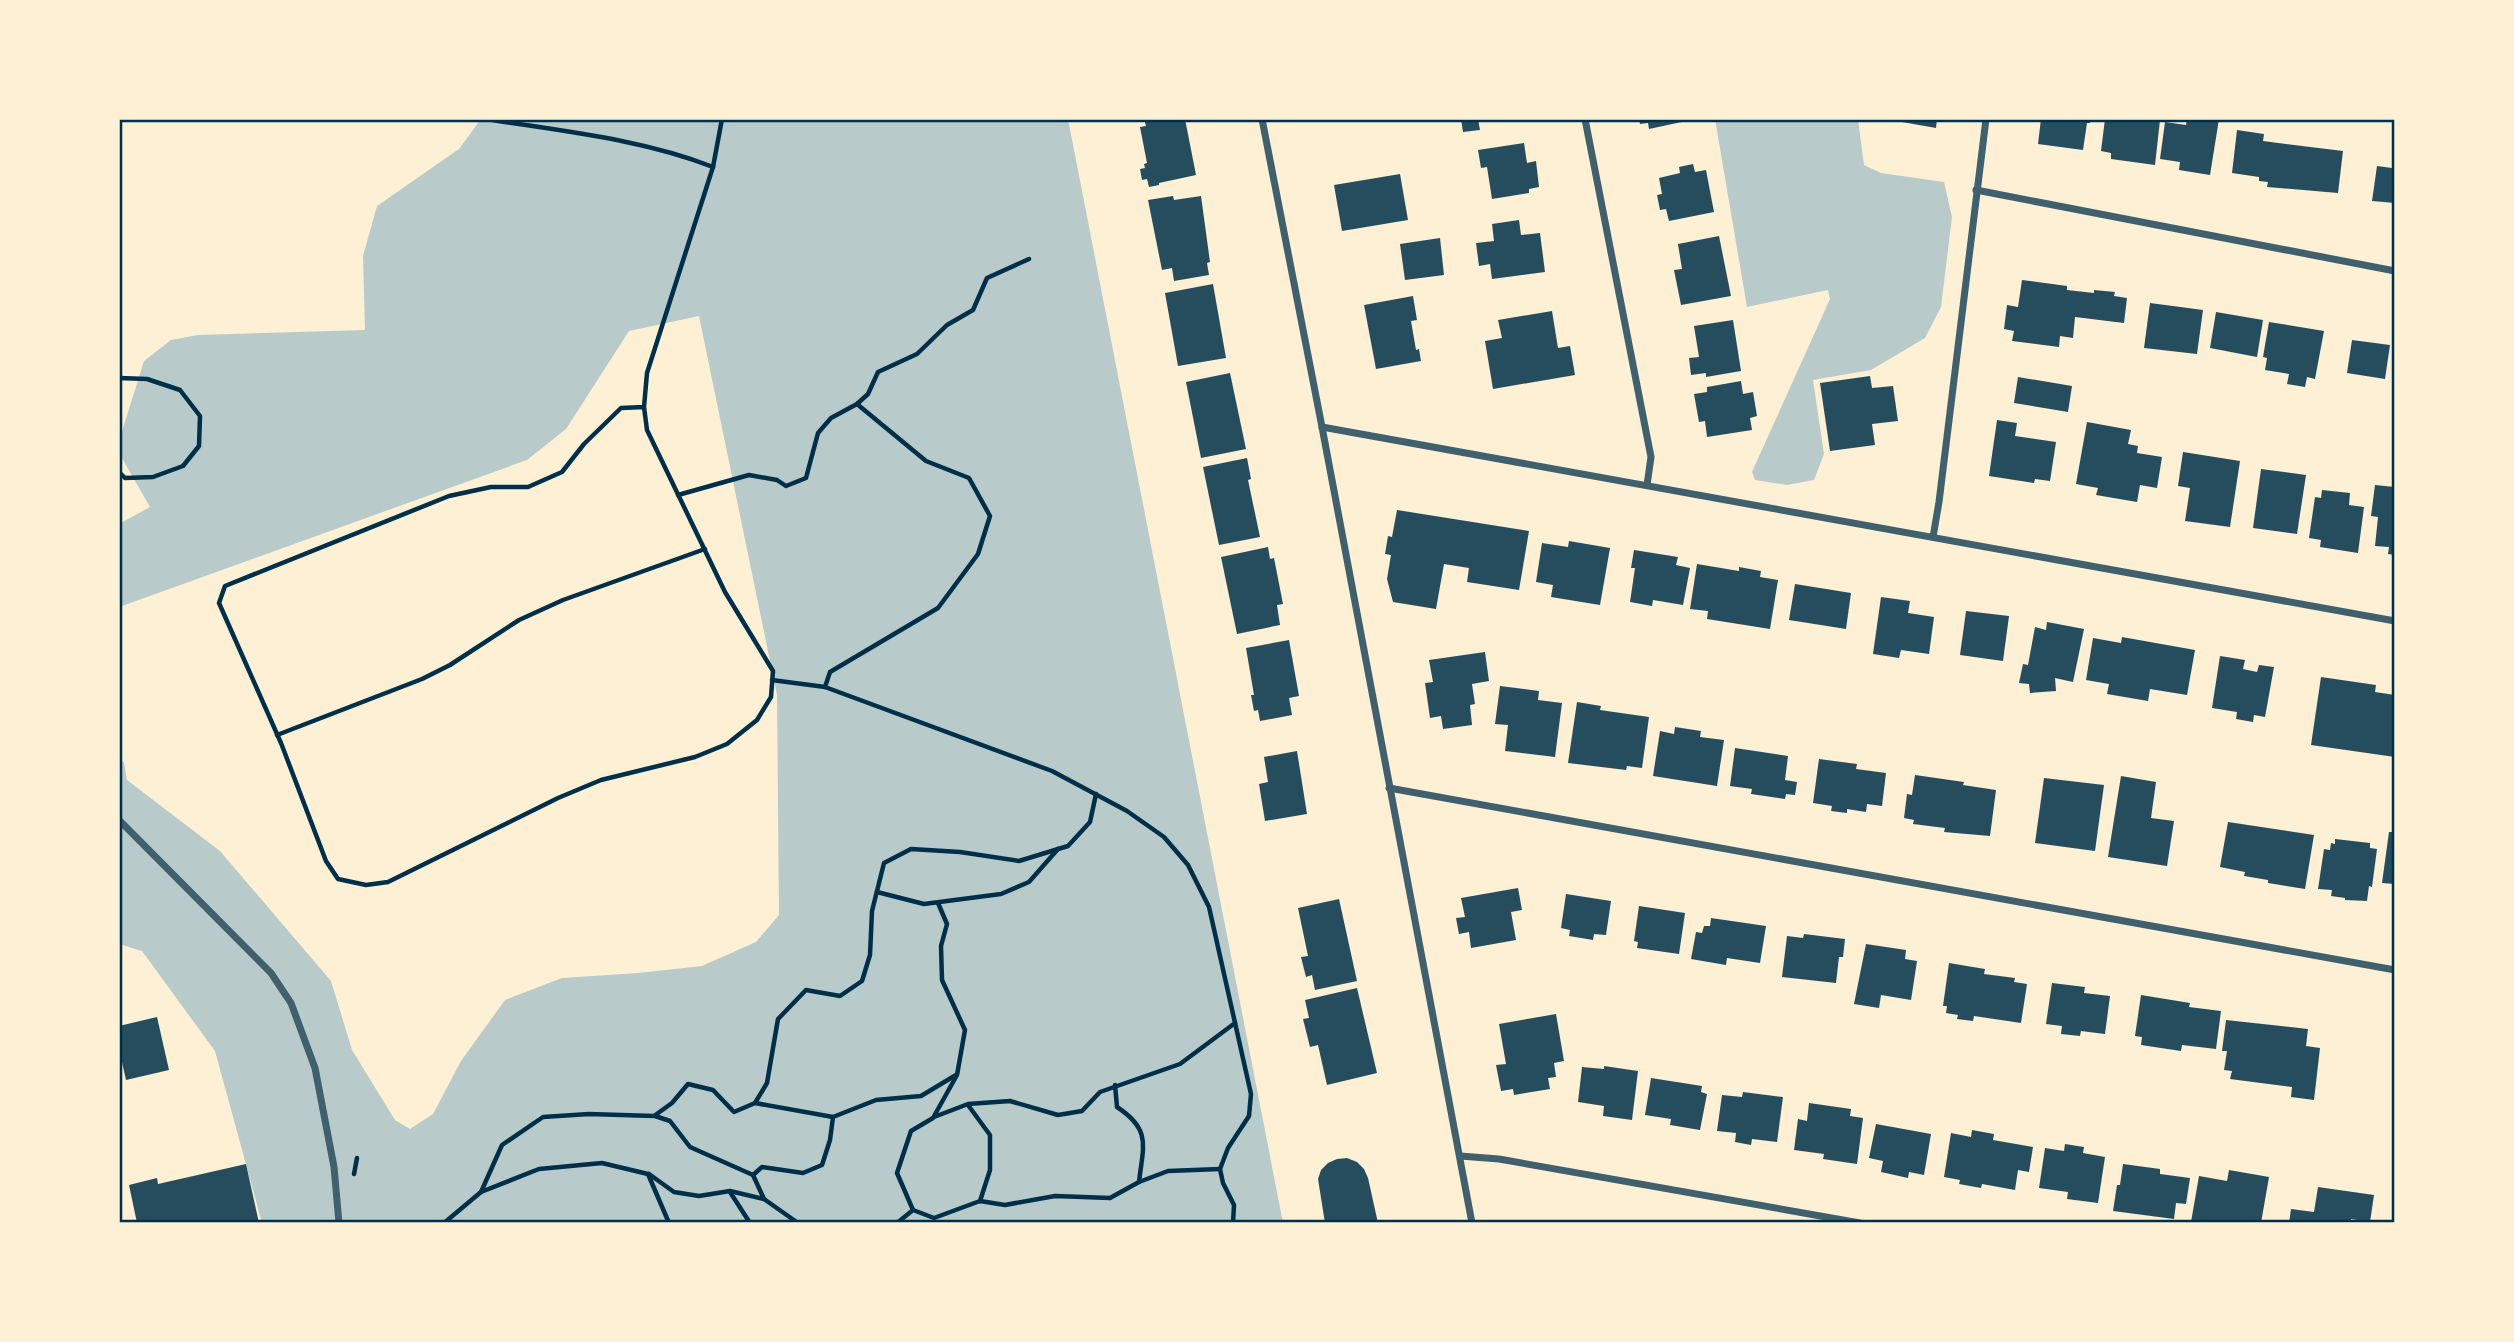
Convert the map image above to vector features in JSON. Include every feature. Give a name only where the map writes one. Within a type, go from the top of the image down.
[{"type":"street","points":[[1262,119],[1472,1223]]},
{"type":"street","points":[[1585,119],[1651,457],[1647,485]]},
{"type":"street","points":[[1933,537],[1986,119]]},
{"type":"street","points":[[1976,190],[2395,271]]},
{"type":"street","points":[[1322,427],[2395,621]]},
{"type":"street","points":[[1389,788],[2395,970]]},
{"type":"street","points":[[119,820],[271,973],[290,1003],[315,1068],[334,1167],[339,1223]]},
{"type":"street","points":[[1460,1156],[1499,1159],[1860,1223]]},
{"type":"path","points":[[486,119],[604,138],[688,158],[713,167]]},
{"type":"path","points":[[644,408],[621,408],[584,444],[562,472],[528,487],[491,487],[449,496],[225,586],[219,603],[277,735],[326,861],[338,878],[366,885],[388,882],[558,798],[601,780],[695,757],[727,744],[757,720],[771,697],[773,671],[725,592],[647,430],[644,408],[647,373],[713,167],[722,119]]},
{"type":"path","points":[[678,495],[749,475],[776,480],[786,486],[806,478],[818,432],[831,418],[857,404],[867,394],[878,372],[917,354],[947,325],[973,310],[987,278],[1028,259]]},
{"type":"path","points":[[119,378],[147,379],[180,390],[200,416],[200,446],[183,466],[153,477],[125,478],[119,472]]},
{"type":"path","points":[[825,687],[830,672],[938,608],[978,554],[990,516],[969,478],[926,461],[857,404]]},
{"type":"path","points":[[277,735],[422,680],[519,620],[563,600],[705,550]]},
{"type":"path","points":[[772,680],[825,687],[1052,771],[1127,811],[1164,837],[1188,864],[1209,907],[1251,1094],[1249,1116],[1228,1149],[1220,1169],[1223,1183],[1234,1205],[1233,1223]]},
{"type":"path","points":[[654,1116],[672,1103],[688,1084],[713,1090],[734,1112],[755,1102],[767,1083],[778,1019],[806,990],[840,996],[862,981],[870,955],[872,911],[884,863],[911,849],[960,852],[1019,861],[1068,846],[1090,822],[1096,794]]},
{"type":"path","points":[[877,892],[924,904],[1000,894],[1029,882],[1058,849]]},
{"type":"path","points":[[933,1118],[957,1075],[965,1030],[942,980],[941,946],[947,924],[938,903]]},
{"type":"path","points":[[1220,1169],[1168,1171],[1139,1182],[1110,1198],[1055,1196],[1005,1205],[980,1201],[934,1218],[913,1210],[897,1173],[911,1131],[933,1118],[968,1104],[1010,1101],[1058,1115],[1082,1111],[1100,1092],[1180,1064],[1235,1023]]},
{"type":"path","points":[[755,1102],[833,1117],[876,1100],[921,1096],[957,1075]]},
{"type":"path","points":[[1115,1085],[1117,1107],[1135,1119],[1144,1139],[1139,1182]]},
{"type":"path","points":[[968,1104],[989,1135],[990,1170],[980,1201]]},
{"type":"path","points":[[481,1192],[502,1145],[543,1117],[589,1114],[654,1116],[670,1121],[690,1147],[753,1175],[764,1199]]},
{"type":"path","points":[[753,1175],[762,1167],[803,1173],[822,1165],[830,1140],[833,1117]]},
{"type":"path","points":[[444,1223],[481,1192],[539,1169],[602,1163],[648,1174],[674,1192],[699,1195],[730,1191],[764,1199],[798,1223]]},
{"type":"path","points":[[648,1174],[668,1223]]},
{"type":"path","points":[[730,1191],[750,1223]]},
{"type":"path","points":[[897,1223],[913,1210]]},
{"type":"shaded area","points":[[481,119],[1068,119],[1283,1223],[262,1223],[215,1051],[142,951],[119,944],[119,757],[124,763],[127,780],[220,851],[331,981],[352,1050],[395,1120],[410,1129],[433,1114],[461,1061],[505,1000],[562,978],[702,966],[756,942],[779,915],[777,695],[699,316],[629,331],[566,429],[527,460],[122,606],[119,599],[119,524],[150,507],[119,453],[119,441],[144,361],[171,340],[198,335],[365,330],[363,256],[377,206],[459,149]]},
{"type":"shaded area","points":[[1715,119],[1858,119],[1864,165],[1881,173],[1944,182],[1952,217],[1941,307],[1925,338],[1871,370],[1813,380],[1824,454],[1814,480],[1787,485],[1755,480],[1752,472],[1830,299],[1828,290],[1747,307]]},
{"type":"building","points":[[1144,119],[1185,119],[1196,175],[1149,187],[1147,179],[1142,180],[1140,169],[1145,168],[1144,164],[1147,163],[1140,127],[1146,126]]},
{"type":"building","points":[[1461,119],[1478,119],[1480,130],[1463,132]]},
{"type":"building","points":[[1639,119],[1691,120],[1649,129],[1648,123],[1640,124]]},
{"type":"building","points":[[1885,119],[1937,119],[1936,128]]},
{"type":"building","points":[[2041,119],[2091,119],[2090,123],[2087,123],[2083,150],[2038,144]]},
{"type":"building","points":[[2105,119],[2160,120],[2155,165],[2111,159],[2111,153],[2101,151]]},
{"type":"building","points":[[2187,119],[2219,119],[2210,175],[2179,170],[2180,162],[2160,159],[2165,122],[2186,125]]},
{"type":"building","points":[[2237,130],[2264,134],[2263,141],[2343,151],[2338,193],[2267,187],[2268,182],[2259,181],[2259,177],[2232,173]]},
{"type":"building","points":[[1524,143],[1527,163],[1536,161],[1539,187],[1529,189],[1529,193],[1492,199],[1487,167],[1481,168],[1478,150]]},
{"type":"building","points":[[2393,159],[2395,203],[2372,201],[2377,166],[2392,168]]},
{"type":"building","points":[[1693,164],[1695,172],[1706,170],[1714,212],[1669,221],[1666,209],[1660,210],[1657,195],[1662,194],[1659,178],[1680,173],[1679,167]]},
{"type":"building","points":[[1400,174],[1408,220],[1342,231],[1334,185]]},
{"type":"building","points":[[1173,196],[1174,200],[1201,196],[1210,262],[1207,263],[1209,275],[1174,281],[1172,268],[1162,270],[1148,200]]},
{"type":"building","points":[[1519,220],[1521,235],[1540,233],[1545,272],[1492,279],[1490,264],[1479,266],[1476,243],[1494,241],[1492,224]]},
{"type":"building","points":[[1719,236],[1731,296],[1681,305],[1674,270],[1682,269],[1678,244]]},
{"type":"building","points":[[1440,238],[1444,275],[1405,280],[1400,244]]},
{"type":"building","points":[[2022,280],[2067,286],[2067,290],[2115,292],[2114,296],[2127,298],[2124,323],[2075,317],[2073,338],[2060,336],[2059,347],[2012,341],[2014,331],[2004,329],[2007,305],[2018,307]]},
{"type":"building","points":[[1213,284],[1226,358],[1178,366],[1165,293]]},
{"type":"building","points":[[1413,296],[1417,320],[1411,321],[1416,350],[1419,349],[1421,361],[1376,369],[1364,305]]},
{"type":"building","points":[[2150,303],[2203,310],[2197,354],[2144,348]]},
{"type":"building","points":[[1552,311],[1558,348],[1570,346],[1575,375],[1493,389],[1485,341],[1502,338],[1498,320]]},
{"type":"building","points":[[2216,312],[2263,320],[2257,357],[2210,348]]},
{"type":"building","points":[[1733,320],[1741,371],[1706,377],[1706,373],[1691,375],[1689,358],[1699,357],[1694,326]]},
{"type":"building","points":[[2269,322],[2324,331],[2315,379],[2307,377],[2305,387],[2287,384],[2289,374],[2265,370],[2267,358],[2263,357]]},
{"type":"building","points":[[2352,340],[2390,345],[2385,379],[2347,373]]},
{"type":"building","points":[[1230,373],[1246,449],[1201,458],[1186,382]]},
{"type":"building","points":[[1870,376],[1872,388],[1893,386],[1898,421],[1872,424],[1875,445],[1830,451],[1820,383]]},
{"type":"building","points":[[2018,377],[2072,386],[2068,412],[2014,403]]},
{"type":"building","points":[[1741,381],[1743,394],[1753,392],[1757,416],[1750,418],[1752,430],[1707,437],[1705,421],[1699,422],[1694,394],[1707,392],[1707,387]]},
{"type":"building","points":[[1997,420],[2017,423],[2015,436],[2056,442],[2050,481],[2035,479],[2034,483],[1989,476]]},
{"type":"building","points":[[2087,422],[2131,430],[2128,444],[2138,446],[2137,453],[2162,457],[2157,488],[2140,485],[2137,502],[2096,495],[2098,488],[2076,484]]},
{"type":"building","points":[[2183,452],[2240,461],[2230,527],[2185,521],[2190,488],[2178,486]]},
{"type":"building","points":[[1247,458],[1251,479],[1248,480],[1260,537],[1219,545],[1203,467]]},
{"type":"building","points":[[2261,469],[2306,475],[2297,534],[2253,528]]},
{"type":"building","points":[[2375,485],[2395,487],[2395,555],[2388,554],[2389,547],[2375,546],[2378,517],[2371,516]]},
{"type":"building","points":[[2322,490],[2350,493],[2349,505],[2364,507],[2358,553],[2320,547],[2321,540],[2309,538],[2315,497],[2321,498]]},
{"type":"building","points":[[1397,510],[1529,531],[1519,590],[1467,582],[1469,568],[1444,564],[1436,609],[1393,602],[1387,579],[1391,555],[1385,554],[1388,536],[1392,537]]},
{"type":"building","points":[[1569,541],[1610,548],[1600,605],[1551,597],[1553,585],[1536,582],[1542,543],[1568,547]]},
{"type":"building","points":[[1268,547],[1270,559],[1274,558],[1283,604],[1277,605],[1280,625],[1237,634],[1221,557]]},
{"type":"building","points":[[1634,550],[1678,557],[1676,565],[1690,568],[1683,605],[1653,600],[1652,606],[1630,602],[1635,568],[1631,568]]},
{"type":"building","points":[[1697,564],[1739,571],[1739,567],[1761,571],[1760,577],[1778,580],[1770,629],[1707,619],[1708,611],[1690,609]]},
{"type":"building","points":[[1795,584],[1851,593],[1846,629],[1789,620]]},
{"type":"building","points":[[1881,597],[1910,601],[1908,613],[1934,617],[1929,654],[1901,650],[1899,658],[1873,654]]},
{"type":"building","points":[[1966,611],[2009,616],[2003,661],[1960,655]]},
{"type":"building","points":[[2047,622],[2084,629],[2073,682],[2055,678],[2056,691],[2030,693],[2029,684],[2019,683],[2023,664],[2028,665],[2035,627],[2046,630]]},
{"type":"building","points":[[2122,637],[2195,650],[2187,695],[2150,689],[2148,701],[2107,694],[2109,684],[2086,680],[2093,638],[2121,643]]},
{"type":"building","points":[[1289,640],[1299,696],[1289,698],[1292,715],[1260,721],[1258,710],[1254,711],[1246,648]]},
{"type":"building","points":[[1485,652],[1489,681],[1472,684],[1475,704],[1470,705],[1472,725],[1443,729],[1441,716],[1430,718],[1425,683],[1433,682],[1429,660]]},
{"type":"building","points":[[2220,656],[2245,660],[2243,669],[2257,672],[2259,665],[2274,667],[2265,717],[2254,715],[2253,722],[2236,719],[2237,712],[2212,708]]},
{"type":"building","points":[[2321,677],[2376,685],[2375,692],[2395,695],[2395,757],[2311,745]]},
{"type":"building","points":[[1500,686],[1539,691],[1538,700],[1562,703],[1555,757],[1505,751],[1508,725],[1495,724]]},
{"type":"building","points":[[1577,702],[1601,706],[1600,710],[1649,717],[1642,768],[1627,766],[1626,770],[1568,763]]},
{"type":"building","points":[[1675,727],[1701,731],[1700,737],[1724,740],[1717,786],[1653,776],[1660,731],[1674,734]]},
{"type":"building","points":[[1735,748],[1788,756],[1785,780],[1797,782],[1795,795],[1786,794],[1785,799],[1751,794],[1752,789],[1730,786]]},
{"type":"building","points":[[1297,751],[1307,814],[1265,821],[1259,784],[1268,782],[1264,757]]},
{"type":"building","points":[[1819,759],[1857,764],[1856,769],[1886,773],[1882,806],[1867,804],[1866,812],[1847,809],[1847,813],[1831,811],[1832,806],[1813,803]]},
{"type":"building","points":[[1915,775],[1996,790],[1990,836],[1944,832],[1945,828],[1913,824],[1914,820],[1904,818],[1907,794],[1912,795]]},
{"type":"building","points":[[2121,776],[2156,782],[2151,818],[2174,821],[2167,866],[2108,857]]},
{"type":"building","points":[[2044,778],[2104,785],[2095,851],[2035,843]]},
{"type":"building","points":[[2228,822],[2314,835],[2305,889],[2268,883],[2268,880],[2244,876],[2245,872],[2220,867]]},
{"type":"building","points":[[2389,832],[2395,832],[2395,884],[2382,883]]},
{"type":"building","points":[[2335,839],[2370,843],[2370,848],[2377,849],[2372,887],[2369,886],[2367,901],[2345,900],[2331,896],[2332,890],[2318,889],[2324,849],[2330,850]]},
{"type":"building","points":[[1518,888],[1522,910],[1511,912],[1516,940],[1471,948],[1469,932],[1459,934],[1456,918],[1465,917],[1461,898]]},
{"type":"building","points":[[1566,894],[1611,901],[1606,935],[1594,934],[1593,940],[1569,936],[1570,930],[1561,928]]},
{"type":"building","points":[[1339,899],[1357,981],[1315,990],[1312,975],[1306,977],[1301,957],[1308,956],[1298,908]]},
{"type":"building","points":[[1639,906],[1685,913],[1679,954],[1637,948],[1638,942],[1634,941]]},
{"type":"building","points":[[1711,918],[1766,926],[1760,963],[1727,958],[1726,965],[1691,959],[1696,932],[1702,933],[1704,926],[1710,926]]},
{"type":"building","points":[[1804,934],[1845,939],[1843,957],[1839,957],[1836,983],[1782,977],[1787,936],[1803,938]]},
{"type":"building","points":[[1866,944],[1906,950],[1905,959],[1917,961],[1911,1000],[1881,995],[1879,1008],[1854,1004]]},
{"type":"building","points":[[1949,963],[1985,969],[1984,974],[2015,978],[2014,982],[2027,984],[2021,1023],[1974,1016],[1973,1021],[1957,1019],[1958,1015],[1946,1013],[1947,1006],[1943,1006]]},
{"type":"building","points":[[2052,983],[2085,987],[2084,993],[2110,996],[2105,1034],[2081,1031],[2080,1036],[2061,1034],[2062,1026],[2046,1024]]},
{"type":"building","points":[[1357,988],[1377,1073],[1327,1085],[1318,1045],[1310,1047],[1303,1019],[1309,1018],[1305,1000]]},
{"type":"building","points":[[2141,995],[2190,1003],[2189,1007],[2221,1011],[2216,1049],[2182,1045],[2181,1051],[2141,1045],[2142,1037],[2135,1036]]},
{"type":"building","points":[[1556,1014],[1564,1061],[1554,1063],[1556,1077],[1548,1078],[1550,1089],[1514,1095],[1513,1089],[1501,1091],[1496,1065],[1506,1064],[1499,1024]]},
{"type":"building","points":[[157,1017],[169,1070],[126,1080],[119,1049],[119,1026]]},
{"type":"building","points":[[2226,1020],[2308,1029],[2306,1046],[2320,1048],[2314,1100],[2291,1097],[2292,1087],[2230,1079],[2232,1071],[2224,1070],[2227,1051],[2222,1051]]},
{"type":"building","points":[[1604,1066],[1638,1071],[1632,1120],[1603,1116],[1604,1106],[1578,1102],[1582,1067],[1604,1069]]},
{"type":"building","points":[[1651,1078],[1702,1086],[1701,1092],[1707,1094],[1700,1130],[1670,1125],[1671,1119],[1645,1115]]},
{"type":"building","points":[[1743,1092],[1783,1097],[1777,1142],[1752,1139],[1751,1145],[1735,1142],[1736,1133],[1717,1131],[1722,1095],[1742,1097]]},
{"type":"building","points":[[1809,1103],[1851,1109],[1850,1116],[1863,1118],[1857,1164],[1823,1159],[1824,1154],[1794,1150],[1798,1119],[1807,1121]]},
{"type":"building","points":[[1876,1124],[1931,1134],[1924,1175],[1909,1172],[1908,1178],[1881,1172],[1883,1161],[1869,1158]]},
{"type":"building","points":[[1972,1130],[1994,1134],[1993,1140],[2033,1147],[2029,1172],[2018,1170],[2015,1190],[1982,1184],[1981,1188],[1959,1184],[1960,1180],[1944,1177],[1951,1133],[1971,1137]]},
{"type":"building","points":[[2065,1144],[2084,1147],[2083,1153],[2105,1157],[2098,1203],[2067,1199],[2068,1192],[2039,1188],[2045,1148],[2064,1151]]},
{"type":"building","points":[[1347,1158],[1364,1169],[1378,1223],[1325,1223],[1318,1179],[1321,1170],[1328,1163]]},
{"type":"building","points":[[246,1164],[259,1223],[137,1223],[129,1185],[157,1178],[158,1184]]},
{"type":"building","points":[[2123,1164],[2160,1169],[2160,1174],[2190,1178],[2186,1204],[2176,1203],[2174,1219],[2113,1211]]},
{"type":"building","points":[[2229,1170],[2269,1177],[2261,1223],[2191,1222],[2199,1176],[2227,1181]]},
{"type":"building","points":[[2318,1187],[2374,1195],[2370,1222],[2351,1219],[2351,1223],[2289,1223],[2291,1209],[2314,1212]]}]
